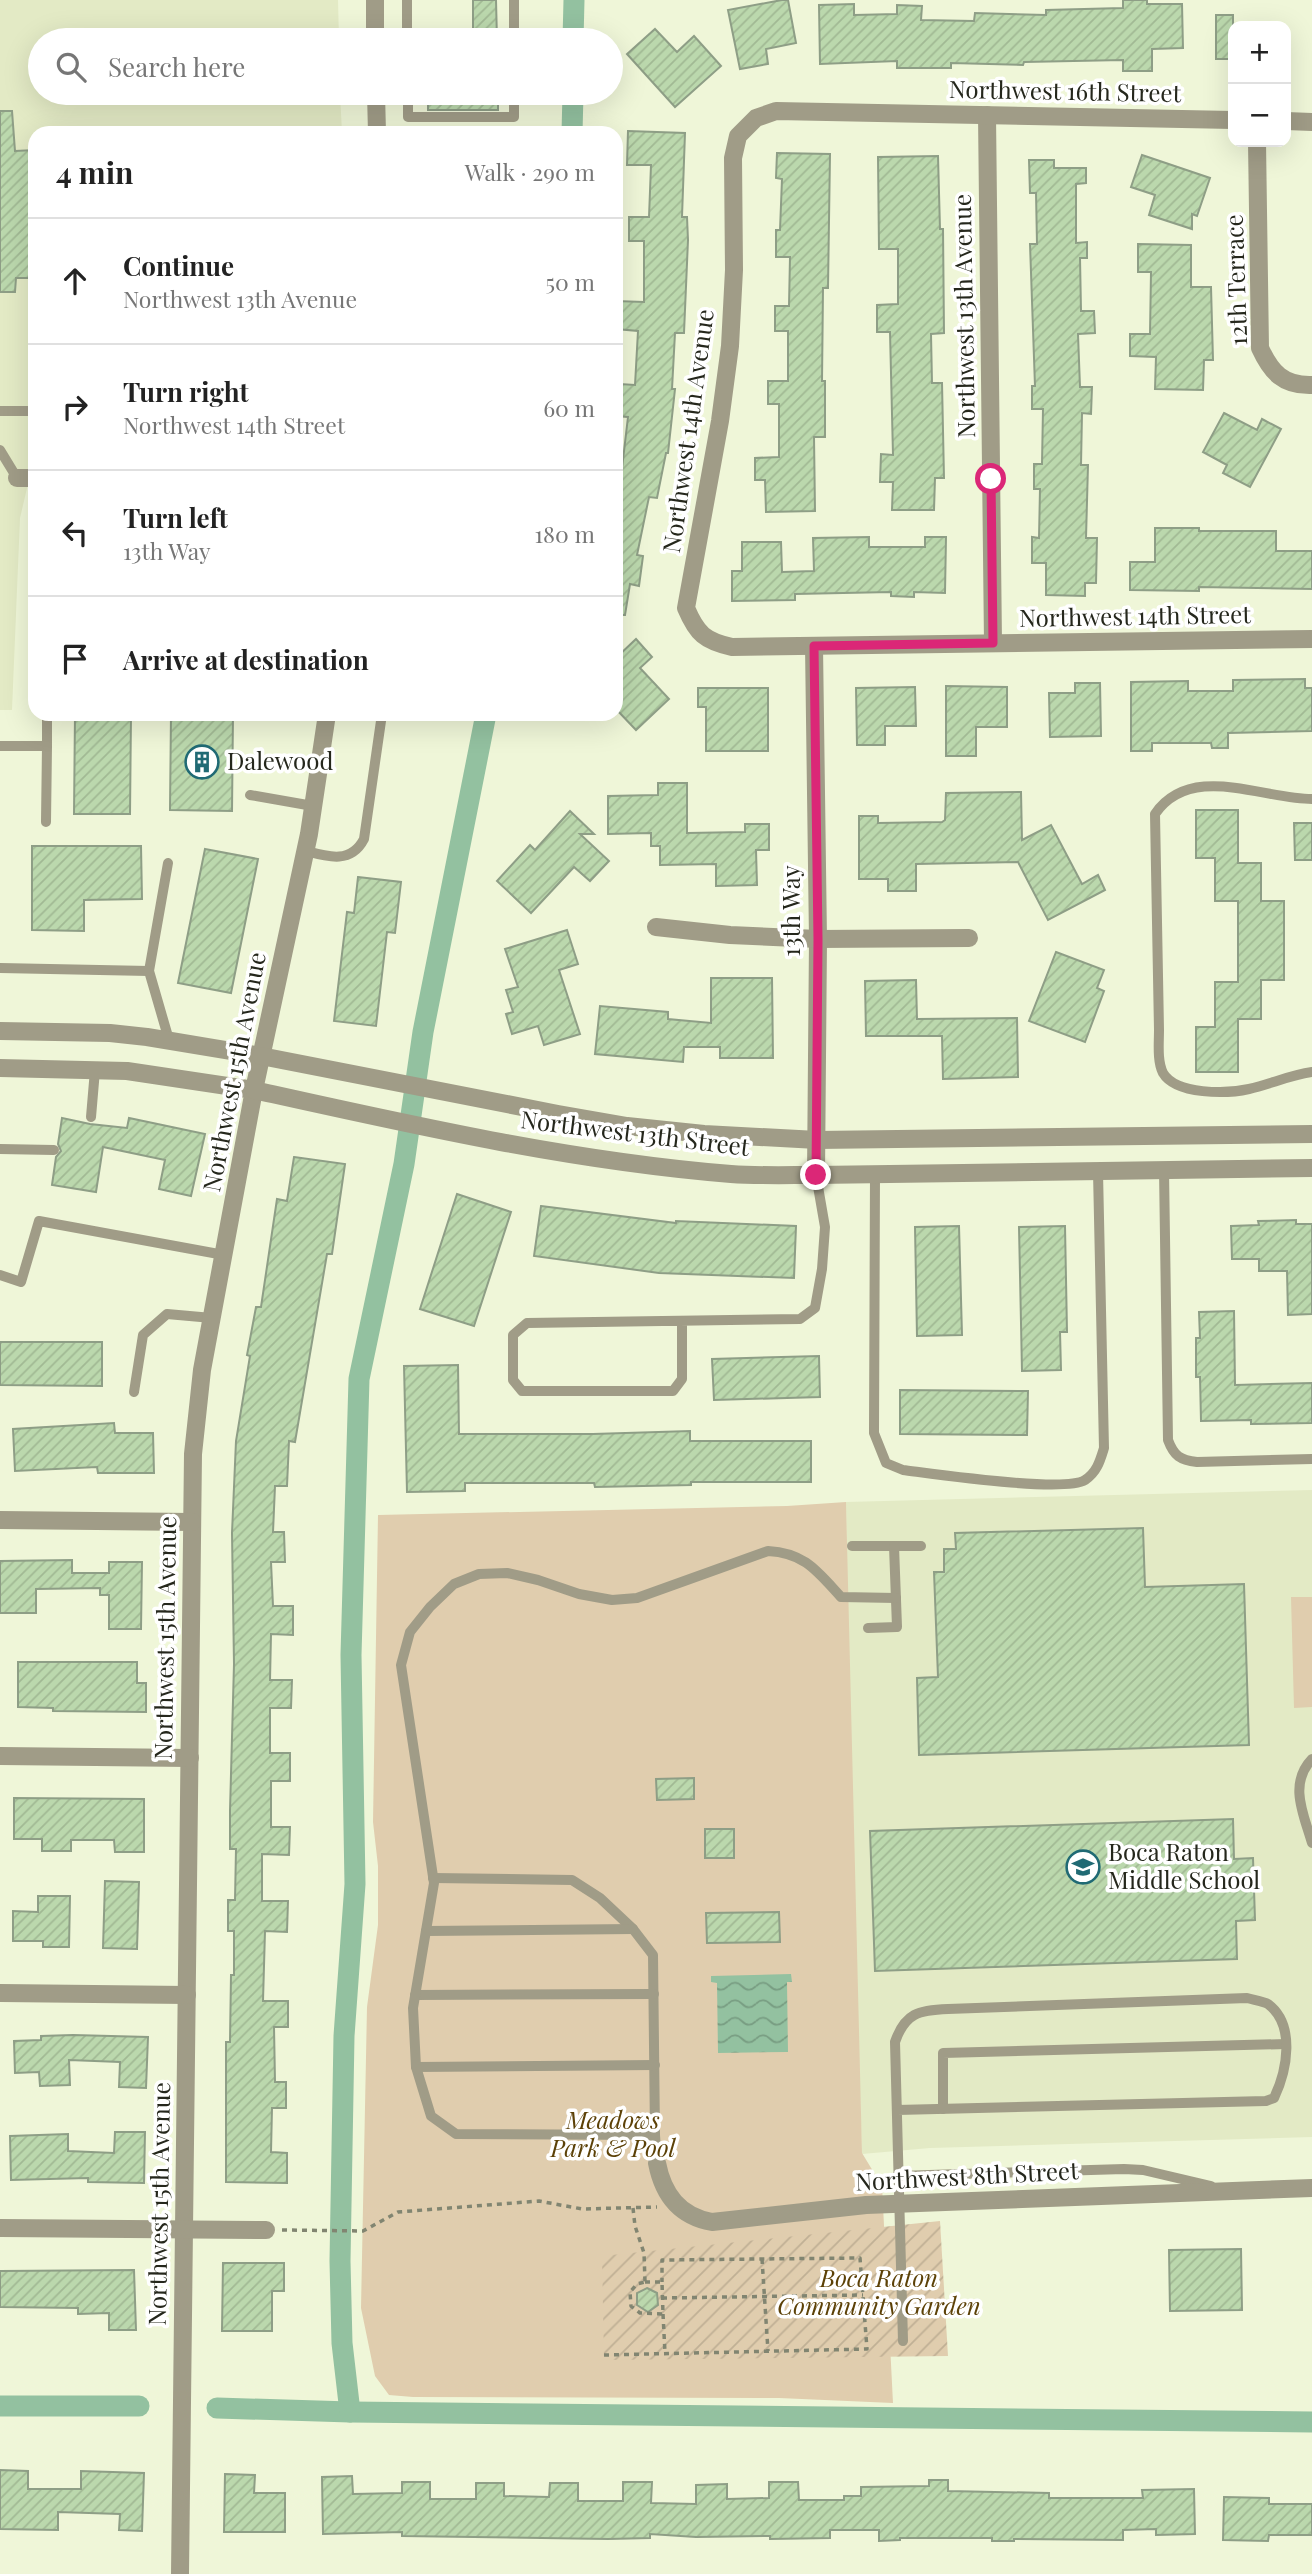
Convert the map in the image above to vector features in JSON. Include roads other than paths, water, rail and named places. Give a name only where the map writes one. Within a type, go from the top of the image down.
[{"type":"street","points":[[375,0],[375,28]]},
{"type":"street","points":[[376,105],[377,126]]},
{"type":"street","name":"Northwest 14th Avenue","points":[[748,646],[732,647],[712,642],[695,628],[686,608],[720,421],[730,346],[734,270],[733,158],[738,136],[755,118],[776,111],[895,114]]},
{"type":"street","name":"Northwest 16th Street","points":[[895,114],[1228,120]]},
{"type":"street","name":"Northwest 13th Avenue","points":[[987,115],[993,643]]},
{"type":"street","points":[[1291,121],[1312,122]]},
{"type":"street","name":"12th Terrace","points":[[1257,147],[1260,348],[1269,368],[1286,381],[1312,385]]},
{"type":"street","points":[[16,478],[28,478]]},
{"type":"street","name":"Northwest 14th Street","points":[[748,646],[1312,639]]},
{"type":"street","name":"13th Way","points":[[814,646],[818,939],[816,1175]]},
{"type":"street","name":"Northwest 15th Avenue","points":[[180,2574],[192,1522],[197,1411],[254,1090],[306,851],[326,721]]},
{"type":"street","points":[[656,927],[730,935],[818,939],[970,937]]},
{"type":"street","name":"Northwest 13th Street","points":[[0,1031],[110,1033],[169,1040],[627,1126],[704,1134],[817,1140],[1312,1133]]},
{"type":"street","name":"Northwest 13th Street","points":[[0,1068],[127,1071],[254,1090],[553,1152],[734,1174],[876,1175],[1312,1168]]},
{"type":"street","points":[[0,1520],[192,1522]]},
{"type":"street","points":[[0,1756],[190,1758]]},
{"type":"street","points":[[0,1993],[187,1995]]},
{"type":"street","name":"Northwest 8th Street","points":[[657,2163],[660,2179],[672,2202],[697,2220],[712,2222],[898,2203],[1312,2188]]},
{"type":"street","points":[[0,2228],[266,2230]]},
{"type":"lane","points":[[407,0],[408,28]]},
{"type":"lane","points":[[514,0],[514,28]]},
{"type":"lane","points":[[408,105],[408,117],[514,117],[514,105]]},
{"type":"lane","points":[[0,411],[28,411]]},
{"type":"lane","points":[[0,450],[16,478]]},
{"type":"lane","points":[[46,822],[47,721]]},
{"type":"lane","points":[[306,851],[338,857],[354,853],[360,847],[364,839],[381,721]]},
{"type":"lane","points":[[0,746],[47,746]]},
{"type":"lane","points":[[1312,799],[1248,789],[1201,787],[1178,793],[1161,806],[1156,814],[1158,1017],[1160,1064],[1164,1074],[1178,1086],[1205,1091],[1247,1090],[1312,1072]]},
{"type":"lane","points":[[250,795],[313,806]]},
{"type":"lane","points":[[168,863],[149,971],[169,1040]]},
{"type":"lane","points":[[0,968],[149,971]]},
{"type":"lane","points":[[91,1117],[95,1070]]},
{"type":"lane","points":[[0,1149],[54,1150]]},
{"type":"lane","points":[[1164,1170],[1168,1440],[1173,1452],[1183,1460],[1197,1462],[1312,1459]]},
{"type":"lane","points":[[876,1175],[874,1433],[886,1464],[903,1470],[1056,1486],[1084,1481],[1098,1467],[1104,1448],[1098,1172]]},
{"type":"lane","points":[[682,1321],[682,1379],[673,1391],[522,1391],[513,1381],[513,1335],[527,1323],[800,1319],[815,1308],[825,1227],[816,1175]]},
{"type":"lane","points":[[0,1275],[21,1282],[39,1221],[224,1255]]},
{"type":"lane","points":[[134,1392],[143,1335],[167,1314],[212,1318]]},
{"type":"lane","points":[[852,1546],[921,1546]]},
{"type":"lane","points":[[868,1628],[897,1627],[894,1546]]},
{"type":"lane","points":[[655,2135],[456,2134],[431,2116],[416,2067],[412,2008],[433,1878],[401,1665],[410,1632],[454,1584],[479,1574],[507,1573],[579,1594],[612,1600],[637,1598],[768,1551],[789,1552],[813,1566],[841,1597],[896,1598]]},
{"type":"lane","points":[[1312,1759],[1302,1775],[1299,1790],[1299,1806],[1312,1843]]},
{"type":"lane","points":[[433,1878],[572,1880],[600,1898],[633,1929],[653,1955],[657,2163]]},
{"type":"lane","points":[[426,1931],[633,1929]]},
{"type":"lane","points":[[415,1995],[654,1994]]},
{"type":"lane","points":[[897,2110],[1266,2101],[1275,2098],[1280,2086],[1285,2065],[1285,2031],[1280,2017],[1267,2003],[1247,1998],[925,2010],[909,2017],[895,2042],[897,2176],[904,2341]]},
{"type":"lane","points":[[943,2109],[943,2053],[1286,2044]]},
{"type":"lane","points":[[416,2067],[654,2065]]},
{"type":"lane","points":[[897,2176],[1124,2169],[1143,2170],[1232,2191]]},
{"type":"water","points":[[791,1974],[792,1982],[787,1982],[788,2052],[718,2053],[717,1983],[711,1982],[711,1976]]},
{"type":"waterway","points":[[573,28],[574,0]]},
{"type":"waterway","points":[[572,126],[573,105]]},
{"type":"waterway","points":[[350,2412],[342,2343],[340,2261],[344,2036],[355,1884],[351,1655],[359,1379],[404,1164],[423,1032],[485,721]]},
{"type":"waterway","points":[[0,2406],[139,2406]]},
{"type":"waterway","points":[[217,2408],[350,2412],[1312,2422]]},
{"type":"place","name":"Dalewood","points":[[202,762]]},
{"type":"place","name":"Boca Raton Middle School","points":[[1083,1867]]},
{"type":"park label","name":"Meadows Park & Pool","points":[[613,2135]]},
{"type":"park label","name":"Boca Raton Community Garden","points":[[879,2293]]}]
